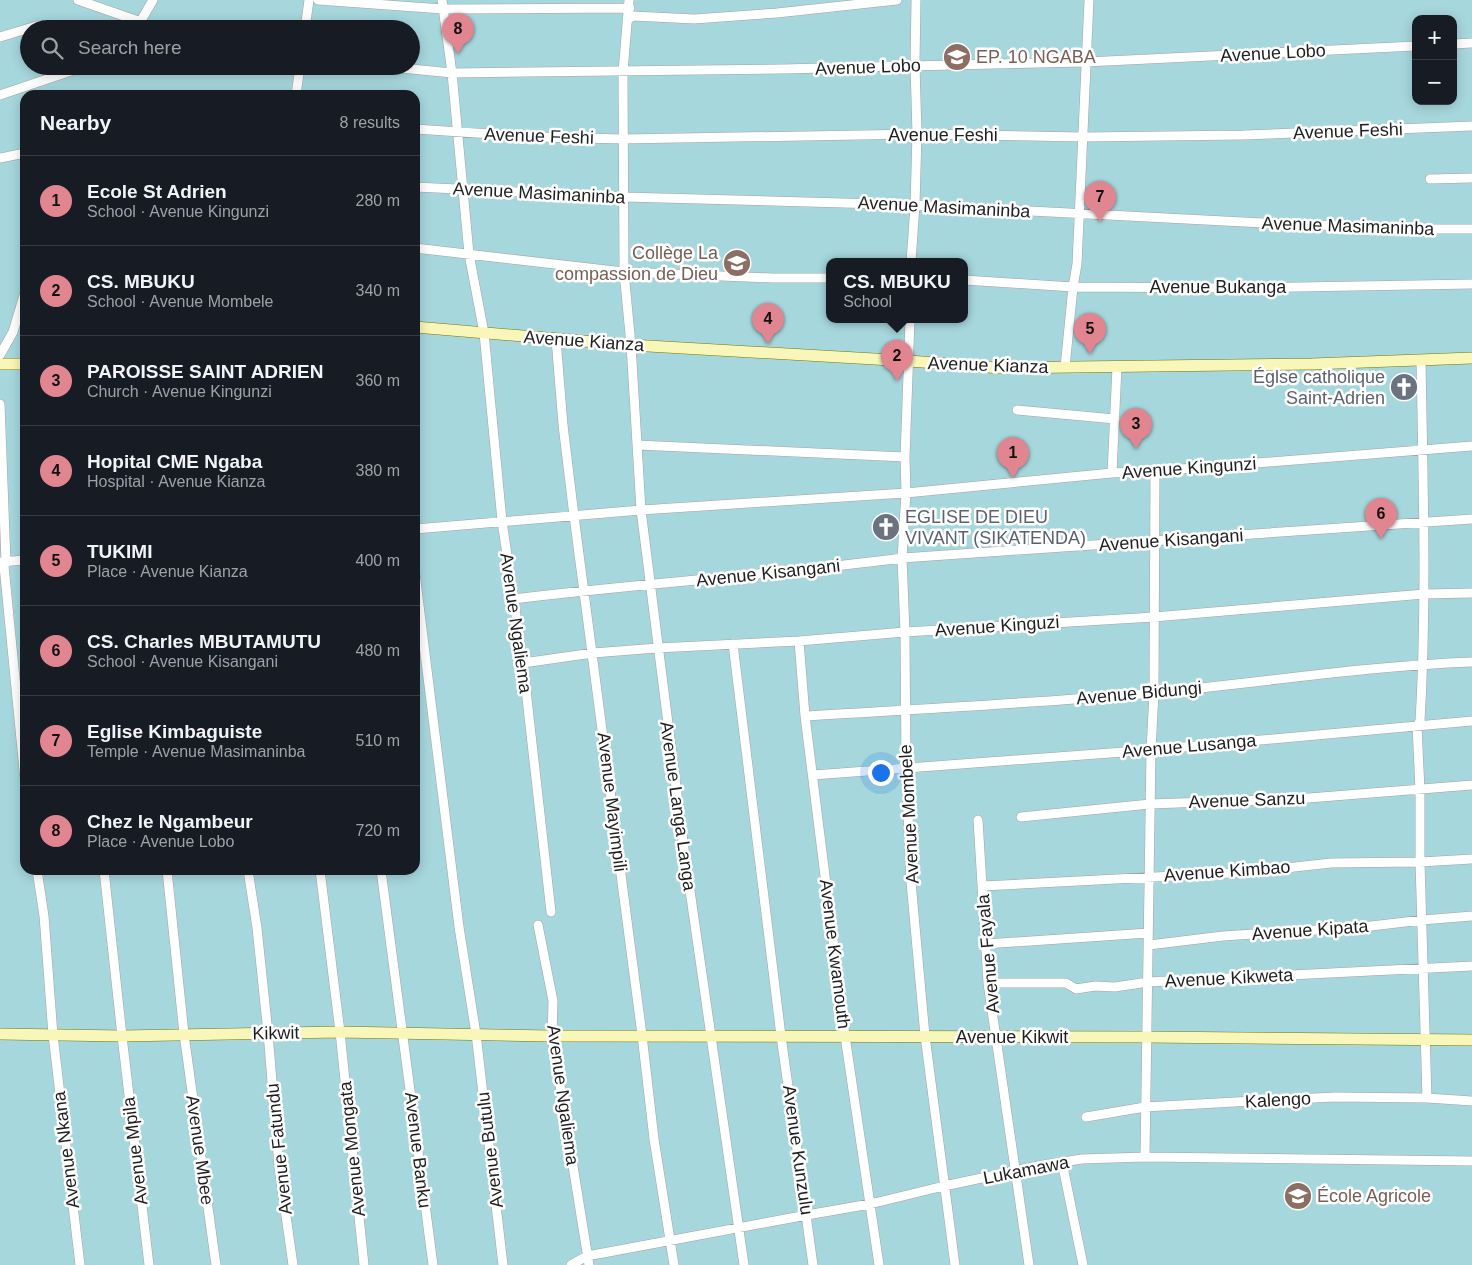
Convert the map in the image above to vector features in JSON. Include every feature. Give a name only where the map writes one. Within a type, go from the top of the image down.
[{"type":"main road","name":"Avenue Kianza","points":[[420,327],[631,345],[1002,368],[1312,364],[1472,358]]},
{"type":"main road","points":[[0,364],[20,364]]},
{"type":"main road","name":"Kikwit","points":[[0,1034],[122,1036],[340,1032],[552,1036]]},
{"type":"main road","name":"Avenue Kikwit","points":[[552,1036],[996,1036],[1472,1040]]},
{"type":"street","points":[[78,0],[126,20]]},
{"type":"street","points":[[141,20],[153,0]]},
{"type":"street","points":[[306,20],[309,0]]},
{"type":"street","points":[[318,0],[442,4],[630,4]]},
{"type":"street","points":[[629,19],[633,16],[694,18],[740,15],[897,0]]},
{"type":"street","points":[[911,258],[916,205],[916,0]]},
{"type":"street","points":[[1065,367],[1077,264],[1090,0]]},
{"type":"street","name":"Avenue Ngaliema","points":[[442,4],[452,73],[469,254],[484,333],[502,522],[522,663],[551,912]]},
{"type":"street","name":"Avenue Langa Langa","points":[[630,4],[623,72],[624,272],[631,345],[641,510],[682,842],[712,1036],[744,1265]]},
{"type":"street","points":[[0,37],[20,31]]},
{"type":"street","points":[[1457,44],[1472,43]]},
{"type":"street","name":"Avenue Lobo","points":[[420,70],[452,73],[623,72],[1086,62],[1412,46]]},
{"type":"street","points":[[0,95],[59,75]]},
{"type":"street","points":[[297,90],[299,75]]},
{"type":"street","name":"Avenue Feshi","points":[[420,129],[538,137],[623,139],[917,134],[1083,137],[1254,135],[1472,126]]},
{"type":"street","points":[[0,158],[20,154]]},
{"type":"street","points":[[1430,179],[1472,178]]},
{"type":"street","name":"Avenue Masimaninba","points":[[420,187],[624,197],[916,205],[1351,226],[1472,229]]},
{"type":"street","points":[[420,249],[624,272],[772,278],[826,278]]},
{"type":"street","name":"Avenue Bukanga","points":[[968,280],[1073,287],[1239,288],[1472,284]]},
{"type":"street","points":[[0,355],[13,332],[20,308]]},
{"type":"street","name":"Avenue Mombele","points":[[910,323],[905,457],[906,494],[902,558],[905,632],[904,710],[911,882],[925,1036],[955,1265]]},
{"type":"street","name":"Avenue Mayimpili","points":[[556,339],[563,425],[574,516],[654,1139],[674,1265]]},
{"type":"street","points":[[1420,360],[1424,594],[1420,722],[1417,726],[1420,790],[1422,968],[1427,1098]]},
{"type":"street","points":[[1112,473],[1117,367]]},
{"type":"street","points":[[0,404],[3,562],[20,729]]},
{"type":"street","points":[[1017,410],[1115,419]]},
{"type":"street","points":[[637,445],[905,457]]},
{"type":"street","name":"Avenue Kingunzi","points":[[420,529],[641,510],[906,494],[1112,473],[1472,446]]},
{"type":"street","points":[[1145,1157],[1151,750],[1154,693],[1155,471]]},
{"type":"street","name":"Avenue Kisangani","points":[[513,600],[584,590],[840,566],[902,558],[1472,519]]},
{"type":"street","points":[[3,562],[20,560]]},
{"type":"street","name":"Avenue Kinguzi","points":[[522,663],[593,653],[657,648],[799,641],[905,632],[1154,617],[1424,594],[1472,593]]},
{"type":"street","name":"Avenue Butulu","points":[[420,613],[459,927],[476,1034],[503,1265]]},
{"type":"street","name":"Avenue Kwamouth","points":[[799,641],[805,716],[845,1036],[880,1265]]},
{"type":"street","points":[[732,644],[781,1036]]},
{"type":"street","name":"Avenue Bidungi","points":[[805,716],[1026,703],[1154,693],[1423,664],[1472,662]]},
{"type":"street","name":"Avenue Lusanga","points":[[813,775],[1151,750],[1472,721]]},
{"type":"street","name":"Avenue Sanzu","points":[[1021,817],[1150,804],[1296,799],[1472,785]]},
{"type":"street","name":"Avenue Fayala","points":[[978,820],[988,984],[1030,1265]]},
{"type":"street","name":"Avenue Kimbao","points":[[983,886],[1250,872],[1331,862],[1420,862],[1472,859]]},
{"type":"street","name":"Avenue Nkana","points":[[38,875],[44,916],[52,1035],[80,1265]]},
{"type":"street","name":"Avenue Mpila","points":[[105,875],[149,1265]]},
{"type":"street","name":"Avenue Mbee","points":[[168,875],[184,1034],[216,1265]]},
{"type":"street","name":"Avenue Fatundu","points":[[249,875],[257,928],[268,1034],[279,1167],[293,1265]]},
{"type":"street","name":"Avenue Mongata","points":[[321,875],[340,1032],[364,1265]]},
{"type":"street","name":"Avenue Banku","points":[[381,875],[432,1265]]},
{"type":"street","name":"Avenue Kipata","points":[[1149,945],[1214,937],[1363,927],[1472,916]]},
{"type":"street","name":"Avenue Ngaliema","points":[[538,925],[553,1001],[552,1036],[588,1261]]},
{"type":"street","points":[[985,944],[1148,933]]},
{"type":"street","name":"Avenue Kikweta","points":[[988,984],[1066,983],[1076,989],[1095,986],[1115,987],[1148,982],[1472,966]]},
{"type":"street","name":"Avenue Kunzulu","points":[[781,1036],[813,1265]]},
{"type":"street","name":"Kalengo","points":[[1086,1117],[1145,1107],[1336,1097],[1472,1100]]},
{"type":"street","name":"Lukamawa","points":[[571,1265],[670,1241],[870,1204],[944,1186],[1082,1159],[1145,1157],[1472,1161]]},
{"type":"street","points":[[1062,1162],[1083,1265]]},
{"type":"water","points":[[0,0],[1472,0],[1472,1265],[0,1265]]},
{"type":"place","name":"Chez le Ngambeur","points":[[458,54]]},
{"type":"place","name":"EP. 10 NGABA","points":[[957,57]]},
{"type":"place","name":"Eglise Kimbaguiste","points":[[1100,222]]},
{"type":"place","name":"Collège La compassion de Dieu","points":[[737,263]]},
{"type":"place","name":"Hopital CME Ngaba","points":[[768,344]]},
{"type":"place","name":"TUKIMI","points":[[1090,354]]},
{"type":"place","name":"CS. MBUKU","points":[[897,381]]},
{"type":"place","name":"Églse catholique Saint-Adrien","points":[[1404,387]]},
{"type":"place","name":"PAROISSE SAINT ADRIEN","points":[[1136,449]]},
{"type":"place","name":"Ecole St Adrien","points":[[1013,478]]},
{"type":"place","name":"EGLISE DE DIEU VIVANT (SIKATENDA)","points":[[886,527]]},
{"type":"place","name":"CS. Charles MBUTAMUTU","points":[[1381,539]]},
{"type":"place","name":"École Agricole","points":[[1298,1196]]}]
